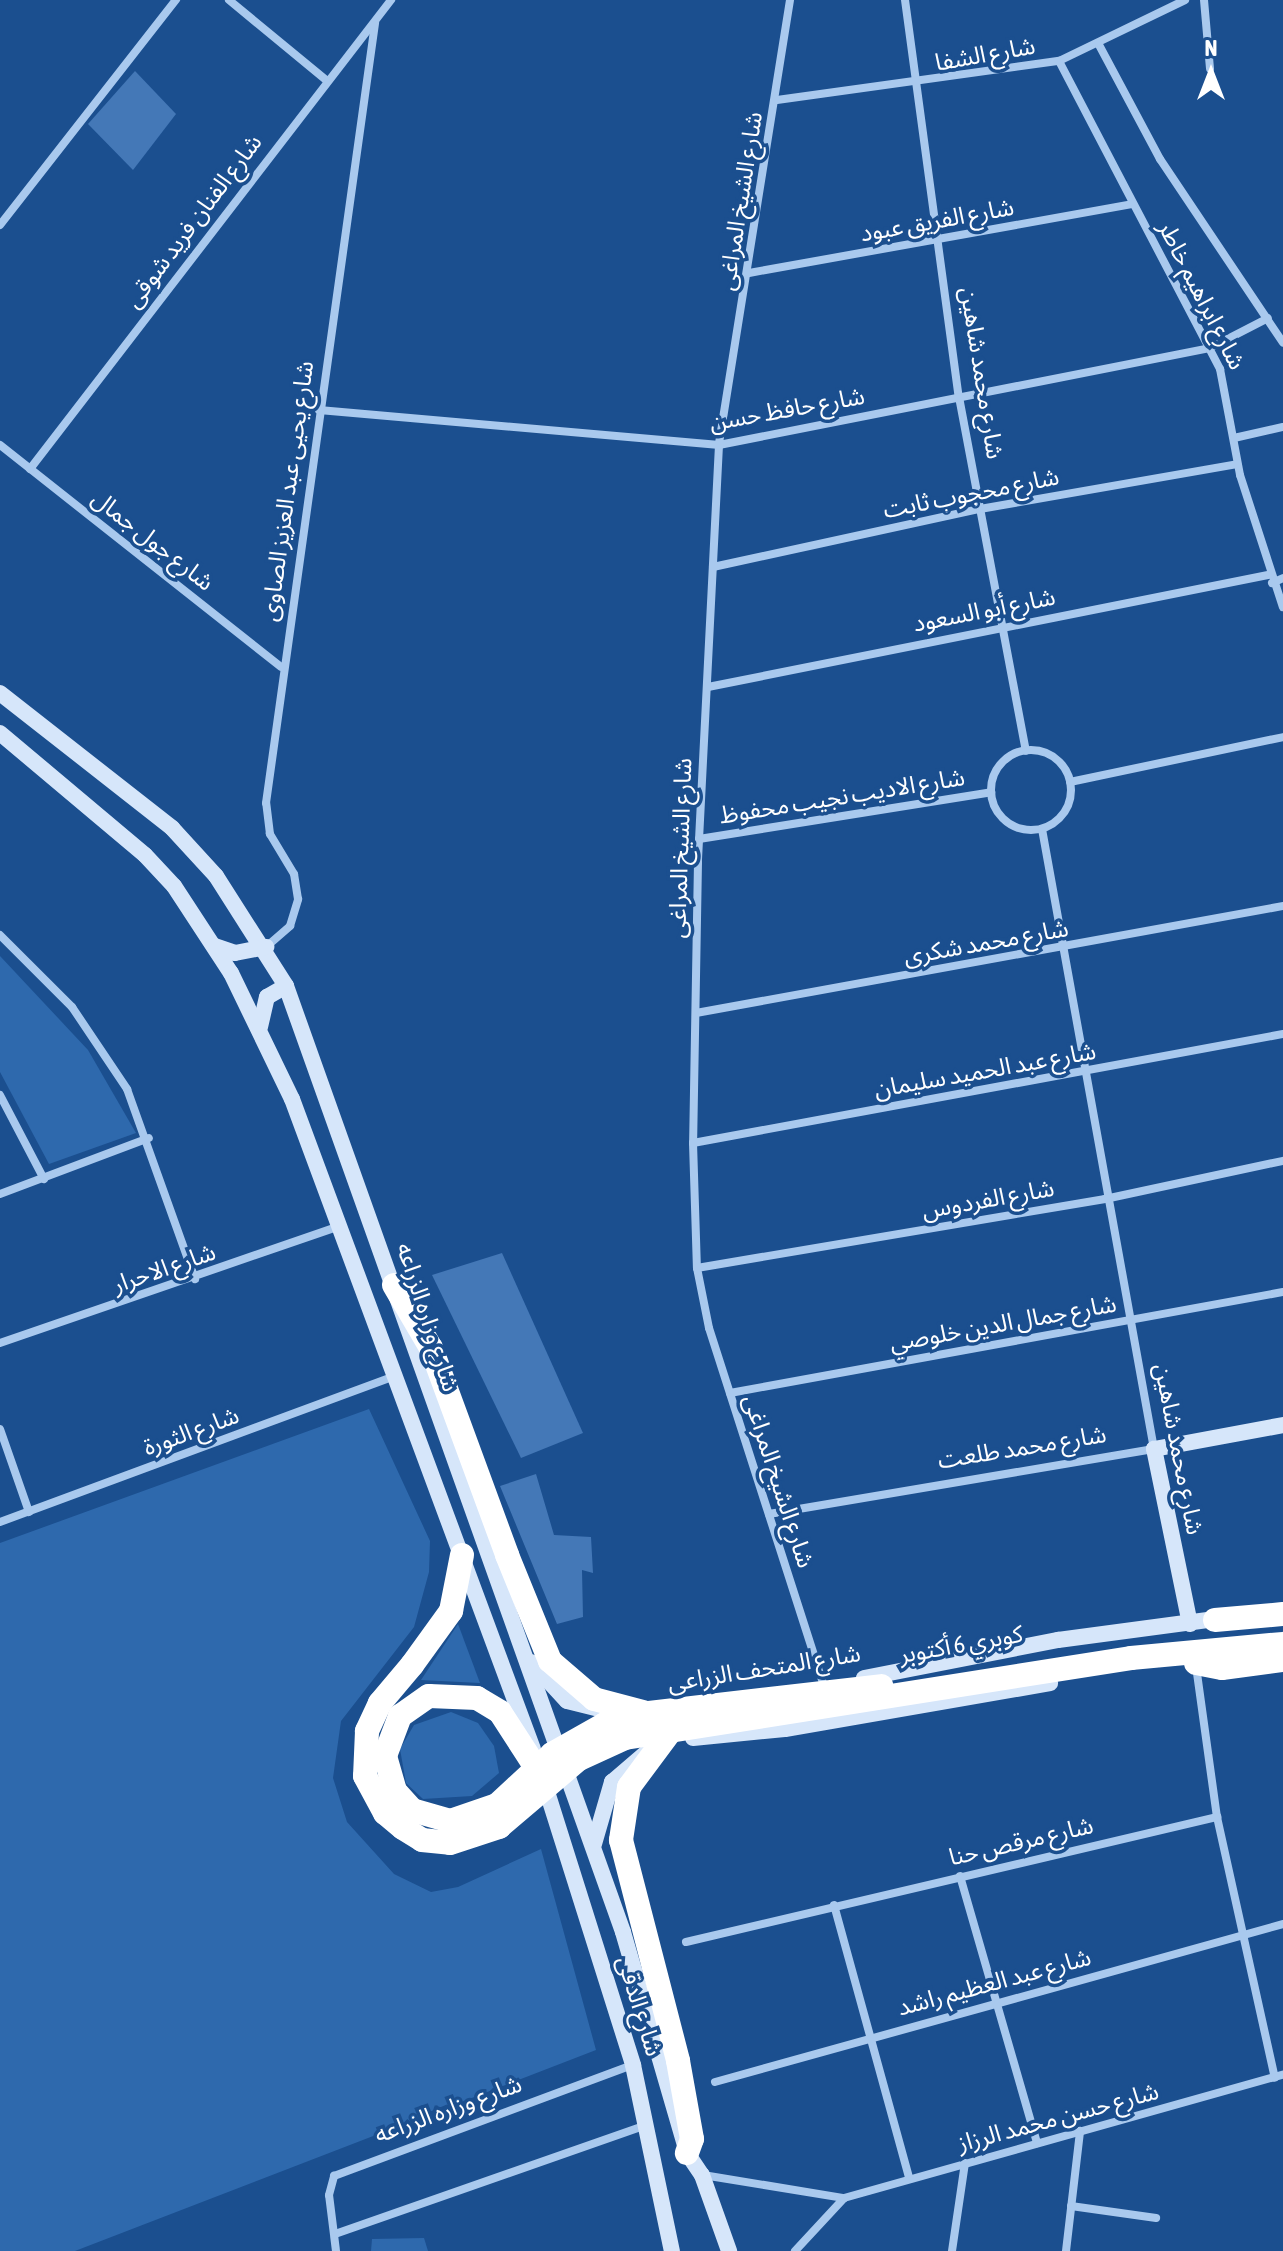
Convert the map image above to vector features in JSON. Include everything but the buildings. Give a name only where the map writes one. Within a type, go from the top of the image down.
[{"type":"highway","points":[[394,1285],[431,1348],[537,1637],[570,1683],[611,1705],[649,1713]]},
{"type":"highway","name":"كوبري 6 أكتوبر","points":[[462,1555],[451,1611],[380,1703],[367,1731],[365,1776],[385,1813],[422,1840],[470,1840],[517,1814],[579,1759],[625,1738],[682,1734],[1131,1658],[1283,1646]]},
{"type":"highway","points":[[1215,1620],[1283,1614]]},
{"type":"highway","name":"كوبري 6 أكتوبر","points":[[649,1713],[888,1686],[1129,1643],[1283,1629]]},
{"type":"highway","points":[[1196,1663],[1222,1668],[1283,1660]]},
{"type":"highway","points":[[544,1780],[500,1712],[477,1698],[429,1696],[400,1716],[385,1756],[391,1784],[412,1810],[450,1821],[497,1805],[578,1735],[649,1713]]},
{"type":"highway","points":[[682,1734],[629,1787],[621,1840],[678,2061],[692,2139],[687,2153]]},
{"type":"main road","name":"شارع وزاره الزراعه","points":[[0,693],[172,828],[216,876],[266,947],[286,986],[394,1285],[517,1642],[594,1846]]},
{"type":"main road","name":"شارع وزاره الزراعه","points":[[0,733],[145,855],[215,946],[260,1028],[339,1226],[544,1780]]},
{"type":"main road","points":[[215,946],[235,953],[266,947]]},
{"type":"main road","points":[[260,1028],[261,1007],[286,986]]},
{"type":"main road","name":"شارع محمد طلعت","points":[[1154,1449],[1283,1425]]},
{"type":"main road","name":"شارع محمد شاهين","points":[[1154,1449],[1190,1624]]},
{"type":"main road","name":"شارع المتحف الزراعى","points":[[517,1642],[548,1686],[590,1712],[615,1715],[823,1684],[1058,1640],[1215,1620],[1283,1602]]},
{"type":"main road","points":[[594,1846],[612,1782],[647,1752],[682,1734],[1196,1663],[1283,1646]]},
{"type":"main road","points":[[682,1734],[692,1703]]},
{"type":"main road","name":"شارع الدقى","points":[[544,1780],[633,2065],[672,2251]]},
{"type":"main road","name":"شارع الدقى","points":[[594,1846],[687,2153],[702,2175],[729,2250]]},
{"type":"street","points":[[0,225],[176,0]]},
{"type":"street","points":[[229,0],[326,80]]},
{"type":"street","name":"شارع الفنان فريد شوقى","points":[[30,469],[326,80],[391,0]]},
{"type":"street","name":"شارع الشيخ المراغى","points":[[790,0],[777,100],[719,445],[699,839],[693,1143],[697,1268],[730,1393],[823,1684]]},
{"type":"street","name":"شارع محمد شاهين","points":[[905,0],[959,397],[1000,627],[1026,751]]},
{"type":"street","name":"شارع الشفا","points":[[777,100],[916,85],[1059,61],[1185,0]]},
{"type":"street","points":[[1204,0],[1210,69]]},
{"type":"street","name":"شارع يحيى عبد العزيز الصاوى","points":[[266,947],[290,926],[298,899],[294,874],[267,819],[281,667],[375,23]]},
{"type":"street","points":[[1098,43],[1160,159],[1283,343]]},
{"type":"street","name":"شارع ابراهيم خاطر","points":[[1059,61],[1210,348],[1228,391],[1237,464],[1270,579],[1283,607]]},
{"type":"street","name":"شارع الفريق عبود","points":[[749,273],[937,242],[1132,204]]},
{"type":"street","name":"شارع حافظ حسن","points":[[319,410],[719,445],[1210,348],[1268,318]]},
{"type":"street","points":[[1234,438],[1283,427]]},
{"type":"street","name":"شارع جول جمال","points":[[0,445],[281,667]]},
{"type":"street","name":"شارع محجوب ثابت","points":[[713,567],[980,509],[1237,464]]},
{"type":"street","name":"شارع أبو السعود","points":[[708,687],[1000,627],[1283,578]]},
{"type":"street","points":[[1070,782],[1283,737]]},
{"type":"street","points":[[1026,751],[1049,754],[1070,782],[1062,816],[1042,829],[1014,826],[994,806],[991,792],[997,769],[1026,751]]},
{"type":"street","name":"شارع الاديب نجيب محفوظ","points":[[699,839],[991,792]]},
{"type":"street","name":"شارع محمد شاهين","points":[[1042,829],[1082,1073],[1154,1449]]},
{"type":"street","name":"شارع محمد شكرى","points":[[696,1013],[1061,949],[1283,906]]},
{"type":"street","points":[[0,935],[72,1007],[127,1089],[149,1138],[195,1279]]},
{"type":"street","name":"شارع عبد الحميد سليمان","points":[[693,1143],[1283,1034]]},
{"type":"street","points":[[0,1095],[44,1179]]},
{"type":"street","points":[[0,1194],[149,1138]]},
{"type":"street","name":"شارع الفردوس","points":[[697,1268],[1105,1199],[1283,1161]]},
{"type":"street","name":"شارع الاحرار","points":[[0,1343],[195,1279],[339,1226]]},
{"type":"street","name":"شارع جمال الدين خلوصي","points":[[730,1393],[1283,1292]]},
{"type":"street","name":"شارع الثورة","points":[[0,1522],[395,1376]]},
{"type":"street","points":[[0,1429],[29,1512]]},
{"type":"street","name":"شارع محمد طلعت","points":[[769,1514],[1154,1449]]},
{"type":"street","name":"شارع محمد شاهين","points":[[1190,1624],[1217,1817],[1279,2076]]},
{"type":"street","name":"شارع مرقص حنا","points":[[686,1942],[1217,1817]]},
{"type":"street","points":[[960,1876],[1037,2143]]},
{"type":"street","points":[[834,1905],[909,2178]]},
{"type":"street","name":"شارع عبد العظيم راشد","points":[[715,2082],[1283,1924]]},
{"type":"street","name":"شارع وزاره الزراعه","points":[[336,2251],[329,2195],[334,2176],[633,2065]]},
{"type":"street","name":"شارع حسن محمد الرزاز","points":[[702,2175],[844,2198],[1279,2076]]},
{"type":"street","points":[[335,2234],[648,2125]]},
{"type":"street","points":[[1066,2251],[1080,2131]]},
{"type":"street","points":[[952,2251],[965,2163]]},
{"type":"street","points":[[795,2251],[844,2198]]},
{"type":"street","points":[[1071,2206],[1156,2218]]},
{"type":"shaded area","points":[[0,956],[88,1050],[136,1133],[49,1164],[0,1072]]},
{"type":"shaded area","points":[[369,1409],[430,1541],[429,1572],[414,1627],[341,1721],[333,1778],[347,1822],[394,1874],[431,1892],[458,1887],[541,1849],[596,2050],[75,2251],[0,2251],[0,1543]]},
{"type":"shaded area","points":[[458,1624],[480,1683],[421,1680]]},
{"type":"shaded area","points":[[451,1712],[478,1723],[494,1746],[499,1773],[472,1796],[423,1799],[406,1783],[400,1749],[414,1725]]},
{"type":"shaded area","points":[[424,2238],[428,2251],[371,2251],[372,2239]]}]
